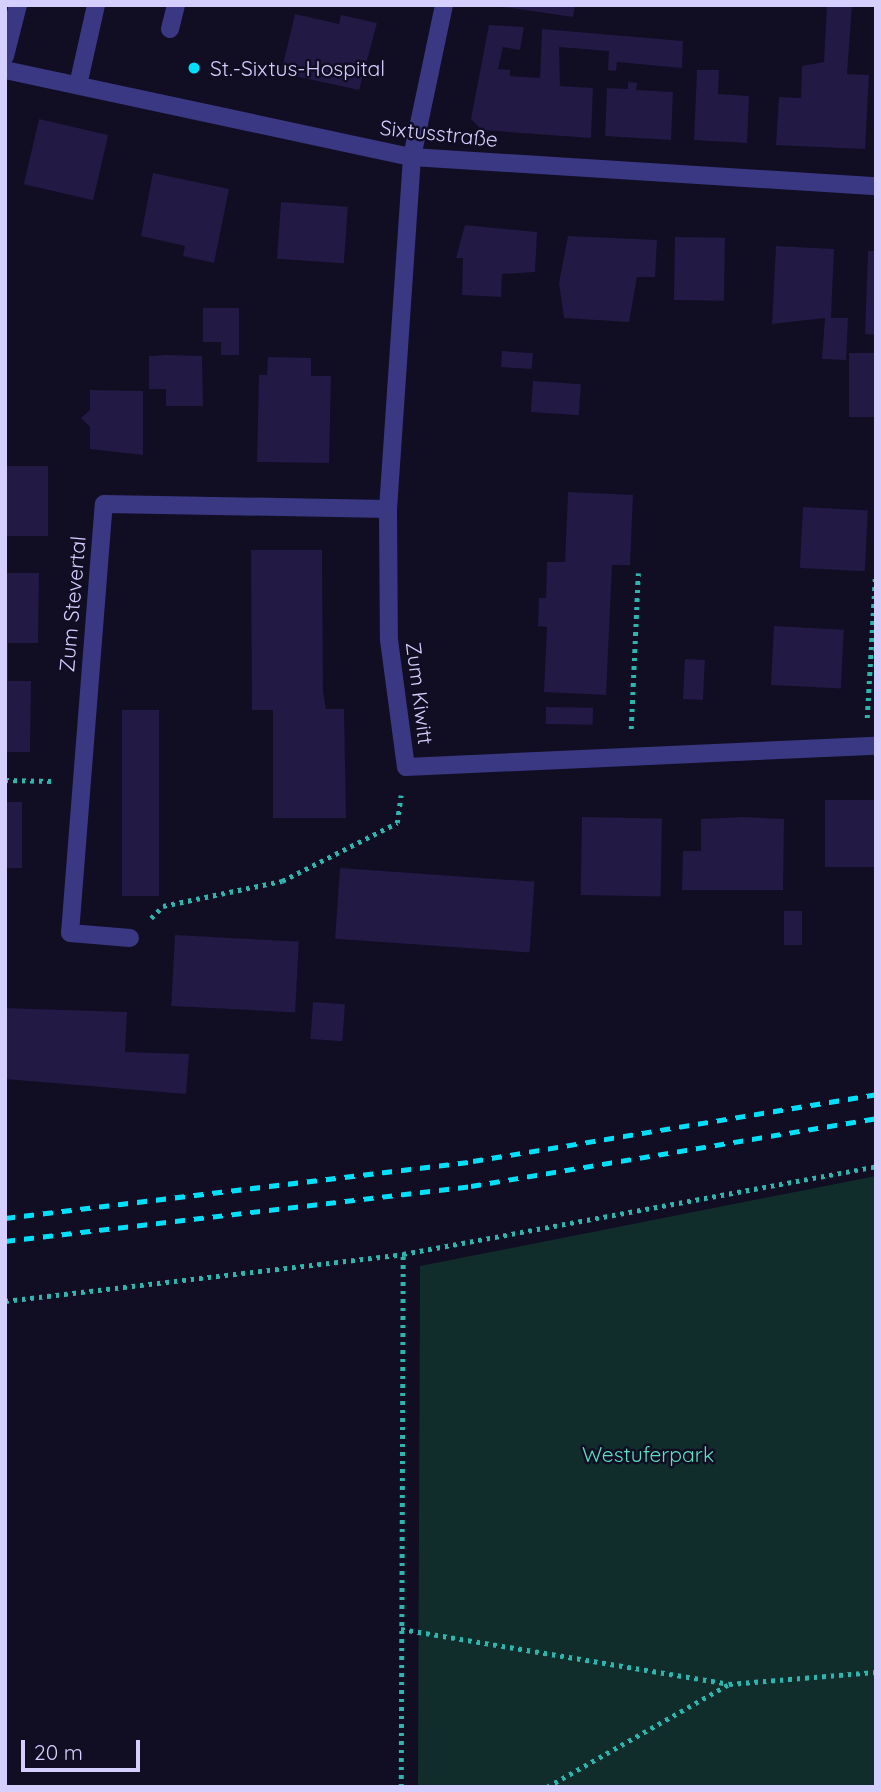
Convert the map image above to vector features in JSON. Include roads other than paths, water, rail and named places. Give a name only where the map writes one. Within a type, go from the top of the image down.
[{"type":"street","points":[[5,56],[18,5]]},
{"type":"street","points":[[78,85],[96,5]]},
{"type":"street","points":[[170,29],[176,5]]},
{"type":"street","name":"Zum Kiwitt","points":[[444,5],[412,157],[388,509],[389,640],[407,766],[871,746]]},
{"type":"street","name":"Sixtusstraße","points":[[5,70],[412,157],[876,186]]},
{"type":"street","name":"Zum Stevertal","points":[[130,938],[70,933],[78,782],[104,504],[388,509]]},
{"type":"railway","points":[[5,1218],[473,1161],[876,1094]]},
{"type":"railway","points":[[5,1241],[471,1186],[876,1118]]},
{"type":"place","name":"St.-Sixtus-Hospital","points":[[194,68]]},
{"type":"park label","name":"Westuferpark","points":[[648,1454]]}]
